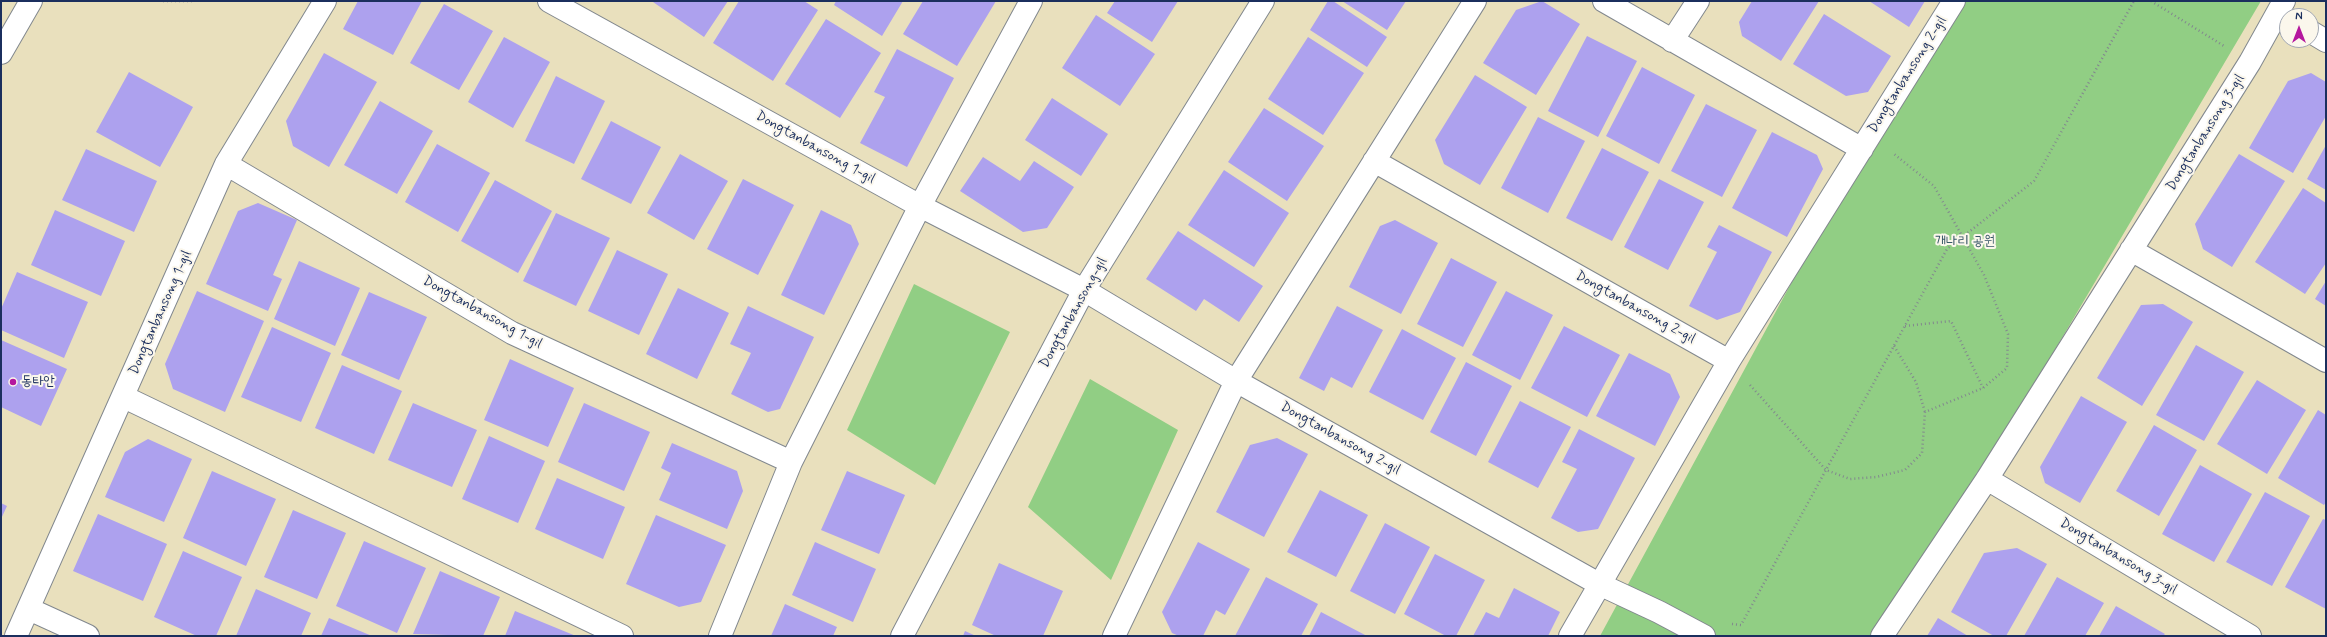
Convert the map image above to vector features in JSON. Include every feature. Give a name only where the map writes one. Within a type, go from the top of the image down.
[{"type":"street","points":[[1,53],[31,1]]},
{"type":"street","name":"Dongtanbansong 1-gil","points":[[16,636],[124,397],[226,164],[325,1]]},
{"type":"street","name":"Dongtanbansong 1-gil","points":[[549,1],[920,206],[1084,290]]},
{"type":"street","points":[[720,636],[791,462],[920,206],[1031,1]]},
{"type":"street","name":"Dongtanbansong-gil","points":[[902,636],[1084,290],[1263,1]]},
{"type":"street","points":[[1114,636],[1236,381],[1475,1]]},
{"type":"street","name":"Dongtanbansong 2-gil","points":[[1604,1],[1672,41],[1866,142]]},
{"type":"street","points":[[1672,41],[1698,1]]},
{"type":"street","name":"Dongtanbansong 2-gil","points":[[1570,636],[1729,361],[1954,1]]},
{"type":"street","name":"Dongtanbansong 3-gil","points":[[1882,636],[1986,479],[2279,17]]},
{"type":"street","name":"Dongtanbansong 2-gil","points":[[1374,161],[1729,361]]},
{"type":"street","name":"Dongtanbansong 1-gil","points":[[226,164],[512,333],[791,462]]},
{"type":"street","points":[[2131,250],[2326,361]]},
{"type":"street","name":"Dongtanbansong 2-gil","points":[[1084,290],[1236,381],[1599,584]]},
{"type":"street","points":[[124,397],[622,636]]},
{"type":"street","name":"Dongtanbansong 3-gil","points":[[1986,479],[2250,636]]},
{"type":"street","points":[[1599,584],[1659,612],[1704,636]]},
{"type":"street","points":[[29,609],[88,636]]},
{"type":"path","points":[[163,1],[193,1]]},
{"type":"path","points":[[1740,625],[1947,249],[2034,181],[2134,1]]},
{"type":"path","points":[[2151,1],[2250,62]]},
{"type":"path","points":[[1866,142],[1934,186],[1984,275],[2008,334],[2007,368],[1983,388],[1925,412]]},
{"type":"path","points":[[1905,325],[1951,321],[1983,388]]},
{"type":"path","points":[[1729,361],[1826,470],[1850,479],[1876,477],[1905,470],[1922,453],[1925,412],[1916,382],[1894,346]]},
{"type":"green space","name":"개나리 공원","points":[[1954,1],[2261,1],[1955,519],[1875,636],[1600,636],[1852,171]]},
{"type":"green space","points":[[914,284],[1010,332],[935,485],[847,430]]},
{"type":"green space","points":[[1090,379],[1178,430],[1111,580],[1028,507]]},
{"type":"building","points":[[358,1],[422,1],[393,55],[343,29]]},
{"type":"building","points":[[728,1],[704,37],[653,2]]},
{"type":"building","points":[[739,1],[804,1],[818,10],[773,81],[713,43]]},
{"type":"building","points":[[836,1],[903,1],[882,36],[834,5]]},
{"type":"building","points":[[923,1],[996,1],[957,66],[903,34]]},
{"type":"building","points":[[1115,1],[1178,1],[1152,42],[1107,13]]},
{"type":"building","points":[[1328,1],[1333,1],[1387,37],[1367,67],[1310,30]]},
{"type":"building","points":[[1342,1],[1406,1],[1387,30]]},
{"type":"building","points":[[1542,1],[1580,24],[1536,95],[1483,63],[1516,10]]},
{"type":"building","points":[[1752,1],[1819,1],[1781,61],[1742,36],[1739,22]]},
{"type":"building","points":[[1869,1],[1925,1],[1909,27]]},
{"type":"building","points":[[444,4],[493,31],[459,90],[410,63]]},
{"type":"building","points":[[1824,14],[1891,56],[1868,92],[1846,96],[1793,64]]},
{"type":"building","points":[[1096,15],[1155,54],[1120,106],[1062,68]]},
{"type":"building","points":[[826,19],[881,53],[840,118],[785,84]]},
{"type":"building","points":[[1587,36],[1637,61],[1598,137],[1548,111]]},
{"type":"building","points":[[504,37],[550,62],[513,128],[468,102]]},
{"type":"building","points":[[1308,37],[1364,73],[1323,135],[1268,99]]},
{"type":"building","points":[[897,49],[954,78],[907,167],[860,143],[885,97],[874,92]]},
{"type":"building","points":[[324,53],[377,82],[329,167],[293,146],[286,121]]},
{"type":"building","points":[[1642,67],[1695,95],[1659,164],[1606,136]]},
{"type":"building","points":[[129,72],[193,107],[160,167],[96,132]]},
{"type":"building","points":[[2311,73],[2326,82],[2326,116],[2293,173],[2249,148],[2288,81]]},
{"type":"building","points":[[1475,75],[1527,107],[1480,185],[1444,164],[1435,140]]},
{"type":"building","points":[[556,76],[605,101],[574,164],[525,141]]},
{"type":"building","points":[[1052,98],[1108,134],[1081,176],[1025,140]]},
{"type":"building","points":[[380,101],[433,131],[397,194],[344,165]]},
{"type":"building","points":[[1706,104],[1757,130],[1722,197],[1671,171]]},
{"type":"building","points":[[1264,108],[1324,146],[1287,201],[1228,162]]},
{"type":"building","points":[[1538,117],[1585,141],[1548,213],[1501,188]]},
{"type":"building","points":[[611,121],[661,147],[631,204],[581,179]]},
{"type":"building","points":[[1772,132],[1817,155],[1823,169],[1787,237],[1732,208]]},
{"type":"building","points":[[437,144],[490,173],[458,232],[405,202]]},
{"type":"building","points":[[2326,145],[2326,190],[2307,179]]},
{"type":"building","points":[[1602,148],[1649,172],[1612,241],[1566,218]]},
{"type":"building","points":[[86,149],[157,181],[134,232],[62,200]]},
{"type":"building","points":[[680,154],[728,181],[694,240],[647,213]]},
{"type":"building","points":[[2239,154],[2285,181],[2232,267],[2203,249],[2195,224]]},
{"type":"building","points":[[983,157],[1020,181],[1034,161],[1074,187],[1047,228],[1023,232],[960,191]]},
{"type":"building","points":[[1224,170],[1289,213],[1254,267],[1188,225]]},
{"type":"building","points":[[743,179],[794,205],[758,275],[707,249]]},
{"type":"building","points":[[1659,179],[1704,202],[1668,270],[1624,247]]},
{"type":"building","points":[[495,180],[552,211],[518,273],[461,241]]},
{"type":"building","points":[[2303,188],[2326,203],[2326,263],[2305,294],[2255,262]]},
{"type":"building","points":[[258,203],[297,220],[273,275],[282,279],[268,311],[206,284],[238,211]]},
{"type":"building","points":[[55,210],[125,241],[101,296],[31,265]]},
{"type":"building","points":[[821,210],[851,225],[859,244],[824,315],[781,295]]},
{"type":"building","points":[[556,213],[610,238],[576,306],[523,281]]},
{"type":"building","points":[[1395,220],[1438,243],[1401,314],[1349,287],[1380,226]]},
{"type":"building","points":[[1719,225],[1772,252],[1740,312],[1717,320],[1689,306],[1717,252],[1707,247]]},
{"type":"building","points":[[1178,231],[1263,286],[1239,322],[1204,299],[1196,311],[1146,279]]},
{"type":"building","points":[[617,250],[668,274],[639,335],[588,311]]},
{"type":"building","points":[[1451,258],[1497,282],[1463,347],[1417,324]]},
{"type":"building","points":[[299,261],[360,288],[335,346],[274,319]]},
{"type":"building","points":[[17,272],[88,302],[64,358],[1,330],[1,309]]},
{"type":"building","points":[[2326,281],[2326,306],[2315,299]]},
{"type":"building","points":[[678,288],[729,313],[697,379],[646,354]]},
{"type":"building","points":[[197,291],[264,321],[225,412],[173,389],[165,364]]},
{"type":"building","points":[[1506,291],[1553,315],[1520,380],[1472,355]]},
{"type":"building","points":[[369,292],[427,317],[399,380],[341,355]]},
{"type":"building","points":[[2163,304],[2193,322],[2142,406],[2097,378],[2141,305]]},
{"type":"building","points":[[748,306],[814,337],[780,409],[768,412],[731,394],[751,353],[730,344]]},
{"type":"building","points":[[1337,306],[1383,330],[1352,388],[1331,377],[1324,391],[1299,378]]},
{"type":"building","points":[[1564,326],[1620,355],[1587,417],[1531,388]]},
{"type":"building","points":[[272,327],[331,353],[301,422],[241,397]]},
{"type":"building","points":[[1402,329],[1456,358],[1423,420],[1369,392]]},
{"type":"building","points":[[1,340],[67,369],[41,426],[1,407]]},
{"type":"building","points":[[2196,345],[2244,372],[2204,441],[2156,415]]},
{"type":"building","points":[[1629,353],[1670,374],[1680,397],[1655,446],[1596,416]]},
{"type":"building","points":[[510,359],[574,388],[548,447],[484,420]]},
{"type":"building","points":[[1466,362],[1512,386],[1476,456],[1430,432]]},
{"type":"building","points":[[342,365],[402,391],[374,454],[315,428]]},
{"type":"building","points":[[2257,380],[2306,410],[2267,474],[2217,444]]},
{"type":"building","points":[[2081,396],[2127,422],[2080,503],[2045,483],[2040,467]]},
{"type":"building","points":[[1520,401],[1571,427],[1538,488],[1488,462]]},
{"type":"building","points":[[413,403],[477,430],[452,487],[388,460]]},
{"type":"building","points":[[584,403],[650,432],[624,491],[558,462]]},
{"type":"building","points":[[2318,410],[2326,415],[2326,502],[2324,505],[2278,478]]},
{"type":"building","points":[[2154,425],[2197,450],[2159,516],[2116,491]]},
{"type":"building","points":[[1579,429],[1635,458],[1598,529],[1578,532],[1551,518],[1577,469],[1562,462]]},
{"type":"building","points":[[489,436],[545,461],[518,523],[462,499]]},
{"type":"building","points":[[1277,438],[1308,454],[1264,537],[1216,512],[1250,445]]},
{"type":"building","points":[[148,439],[192,459],[164,522],[105,497],[125,452]]},
{"type":"building","points":[[672,443],[737,471],[743,491],[727,529],[659,500],[671,473],[661,468]]},
{"type":"building","points":[[2200,465],[2252,494],[2214,562],[2162,534]]},
{"type":"building","points":[[212,471],[276,499],[246,566],[183,538]]},
{"type":"building","points":[[847,471],[905,495],[879,554],[821,530]]},
{"type":"building","points":[[557,478],[625,507],[603,559],[535,529]]},
{"type":"building","points":[[1320,490],[1368,515],[1336,577],[1287,552]]},
{"type":"building","points":[[2265,492],[2310,516],[2272,586],[2226,562]]},
{"type":"building","points":[[1,503],[7,506],[1,519]]},
{"type":"building","points":[[293,510],[346,533],[317,599],[264,577]]},
{"type":"building","points":[[98,514],[167,544],[143,601],[73,571]]},
{"type":"building","points":[[656,515],[726,545],[701,602],[679,607],[626,584]]},
{"type":"building","points":[[2323,519],[2326,520],[2326,609],[2285,587]]},
{"type":"building","points":[[1385,523],[1430,547],[1395,614],[1350,591]]},
{"type":"building","points":[[364,541],[426,568],[397,633],[336,606]]},
{"type":"building","points":[[815,542],[876,569],[853,622],[792,595]]},
{"type":"building","points":[[1198,542],[1250,569],[1225,615],[1216,610],[1203,636],[1179,636],[1172,633],[1162,612]]},
{"type":"building","points":[[2017,548],[2047,564],[2006,636],[1994,636],[1951,612],[1984,553]]},
{"type":"building","points":[[183,551],[242,577],[216,636],[197,636],[154,617]]},
{"type":"building","points":[[1435,554],[1485,580],[1456,636],[1446,636],[1404,614]]},
{"type":"building","points":[[999,563],[1063,591],[1043,636],[996,636],[972,625]]},
{"type":"building","points":[[440,571],[500,597],[483,636],[413,634]]},
{"type":"building","points":[[1266,577],[1318,604],[1301,636],[1235,636]]},
{"type":"building","points":[[2057,577],[2104,603],[2085,636],[2024,636]]},
{"type":"building","points":[[1514,588],[1560,612],[1548,636],[1473,636],[1486,612],[1499,618]]},
{"type":"building","points":[[256,589],[311,613],[301,636],[236,636]]},
{"type":"building","points":[[785,604],[837,627],[833,636],[771,636]]},
{"type":"building","points":[[2116,606],[2165,634],[2163,636],[2099,636]]},
{"type":"building","points":[[515,611],[576,636],[505,636]]},
{"type":"building","points":[[1321,612],[1367,636],[1309,636]]},
{"type":"building","points":[[329,618],[372,636],[321,636]]},
{"type":"building","points":[[1938,618],[1968,636],[1927,636]]},
{"type":"building","points":[[965,631],[976,636],[963,636]]},
{"type":"place","name":"동타안","points":[[13,382]]}]
